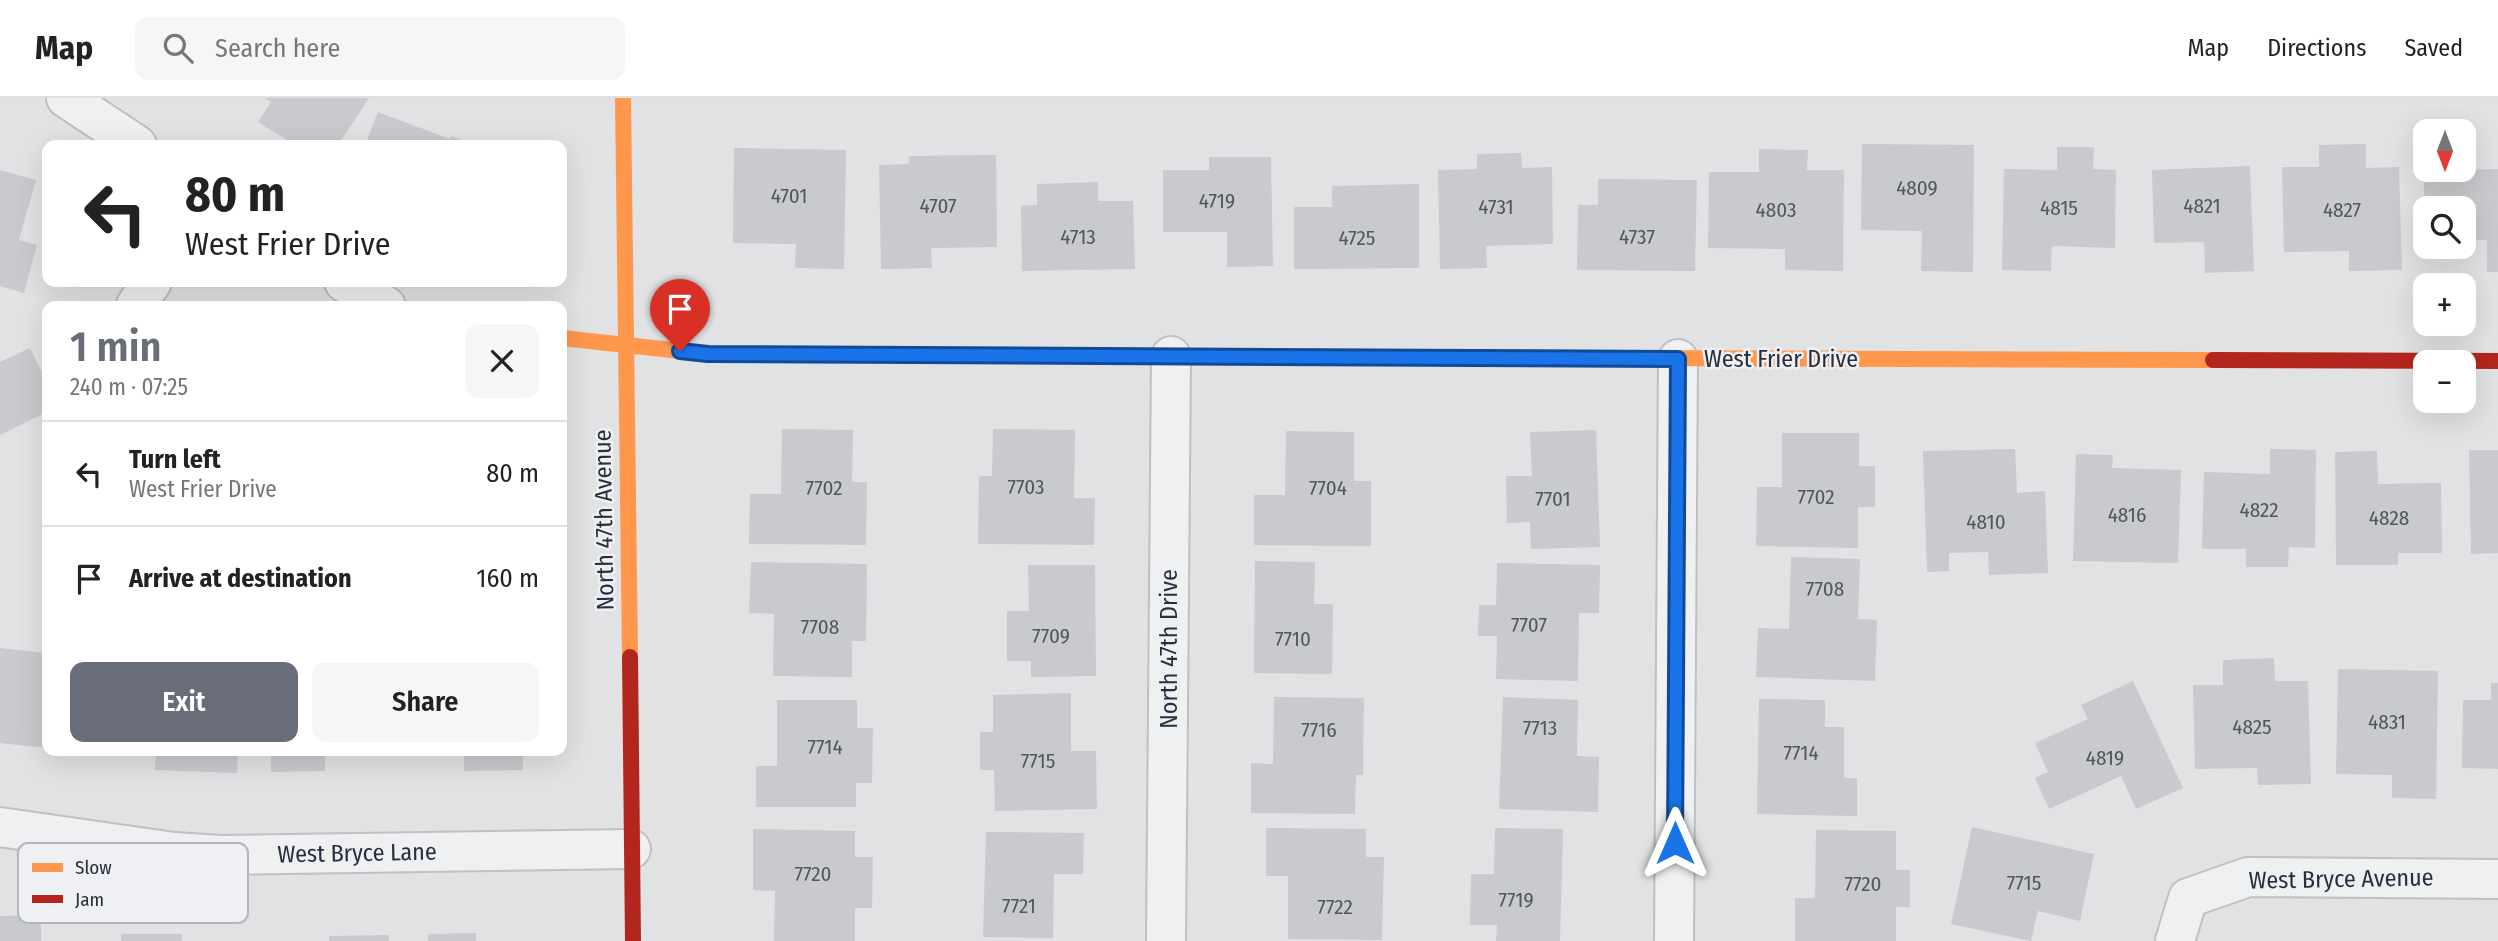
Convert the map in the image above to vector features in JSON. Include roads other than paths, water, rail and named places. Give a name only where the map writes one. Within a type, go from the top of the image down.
[{"type":"street","points":[[66,98],[129,140]]},
{"type":"street","name":"North 47th Avenue","points":[[623,98],[633,941]]},
{"type":"street","points":[[353,287],[377,301]]},
{"type":"street","name":"West Frier Drive","points":[[567,338],[708,354],[2498,361]]},
{"type":"street","name":"North 47th Drive","points":[[1166,941],[1171,356]]},
{"type":"street","points":[[1674,941],[1678,359]]},
{"type":"street","name":"West Bryce Lane","points":[[0,827],[111,843]]},
{"type":"street","name":"West Bryce Lane","points":[[248,855],[631,849]]},
{"type":"street","name":"West Bryce Avenue","points":[[2175,941],[2188,898],[2248,877],[2498,879]]}]
